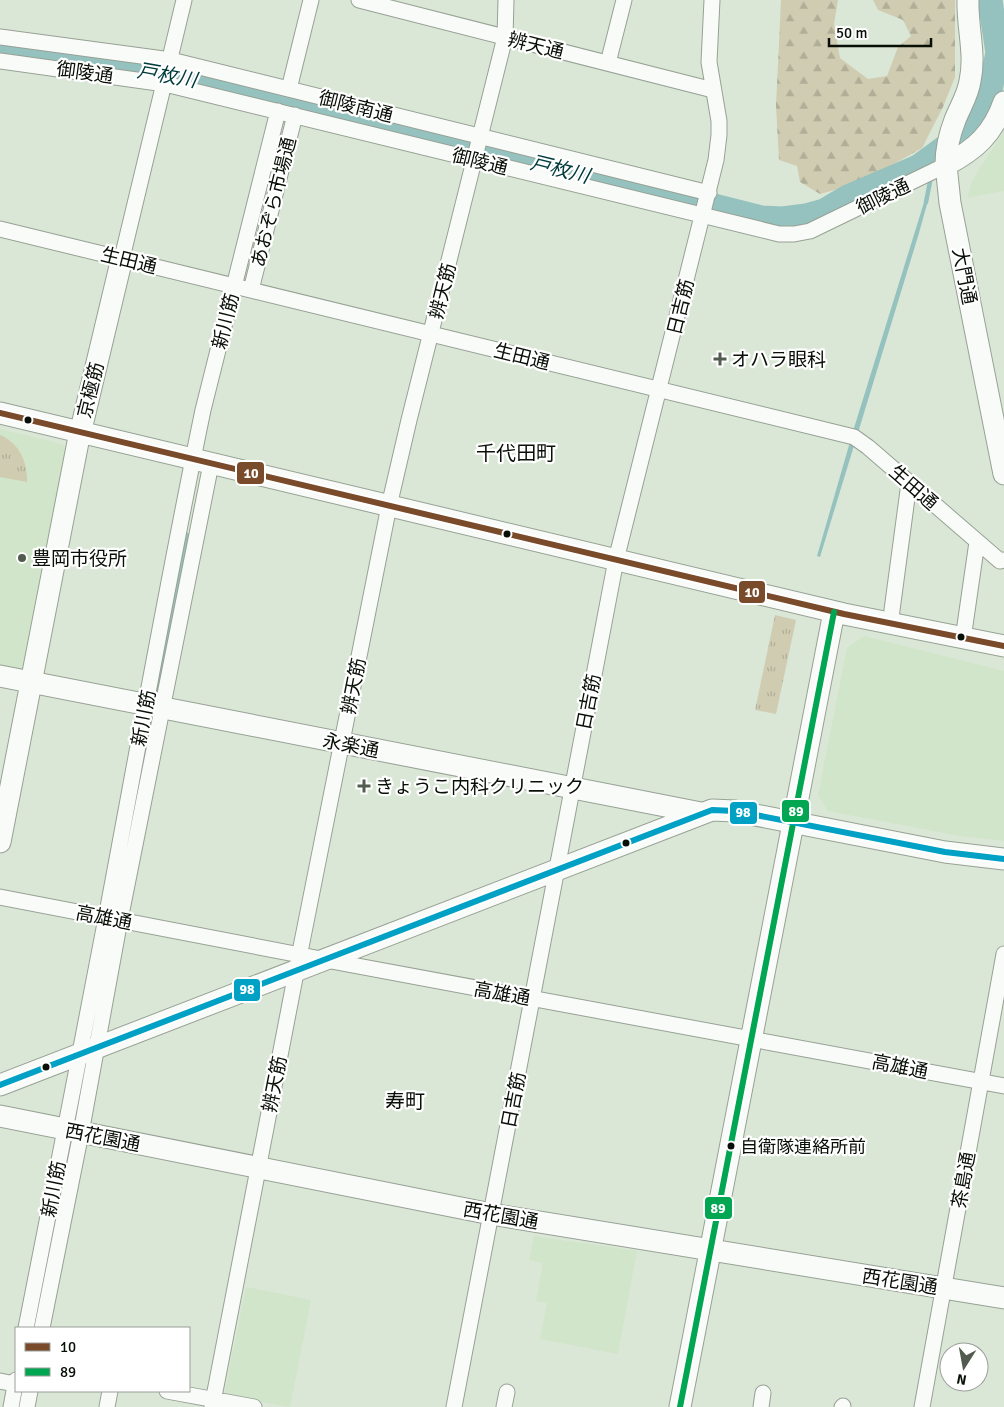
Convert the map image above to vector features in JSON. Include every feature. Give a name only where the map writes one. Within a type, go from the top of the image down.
[{"type":"street","name":"京極筋","points":[[0,842],[80,432],[184,0]]},
{"type":"street","points":[[289,89],[311,0]]},
{"type":"street","name":"辨天通","points":[[359,0],[390,4],[505,37],[712,90]]},
{"type":"street","name":"辨天筋","points":[[213,1403],[389,506],[505,37],[506,0]]},
{"type":"street","points":[[608,63],[624,0]]},
{"type":"street","name":"日吉筋","points":[[454,1407],[616,560],[716,160],[719,122],[712,90],[709,62],[712,0]]},
{"type":"street","name":"大門通","points":[[968,0],[968,24],[972,56],[971,75],[968,92],[951,130],[946,165],[950,203],[1004,474]]},
{"type":"street","name":"御陵南通","points":[[0,37],[170,62],[289,89],[708,195]]},
{"type":"street","name":"御陵通","points":[[0,61],[165,82],[779,234],[802,233],[826,224],[946,165]]},
{"type":"street","points":[[946,165],[968,153],[977,145],[995,122],[1004,102]]},
{"type":"street","name":"新川筋","points":[[42,1327],[73,1132],[234,286],[278,111]]},
{"type":"street","name":"あおぞら市場通","points":[[251,290],[294,115]]},
{"type":"street","name":"生田通","points":[[0,229],[854,437],[1000,561],[1004,560]]},
{"type":"street","points":[[0,413],[890,625],[1004,646]]},
{"type":"street","points":[[890,625],[909,483]]},
{"type":"street","points":[[964,639],[977,542]]},
{"type":"street","points":[[680,1407],[834,612]]},
{"type":"street","name":"永楽通","points":[[0,676],[702,814]]},
{"type":"street","points":[[0,1085],[88,1051],[298,963],[324,960],[716,810],[946,852],[1004,859]]},
{"type":"street","name":"高雄通","points":[[0,897],[113,918],[298,963]]},
{"type":"street","name":"茶島通","points":[[922,1407],[1004,954]]},
{"type":"street","name":"高雄通","points":[[324,960],[1004,1086]]},
{"type":"street","name":"西花園通","points":[[0,1116],[491,1214],[1004,1298]]},
{"type":"street","name":"新川筋","points":[[26,1327],[73,1132]]},
{"type":"street","points":[[0,1381],[15,1382]]},
{"type":"street","points":[[11,1407],[15,1387]]},
{"type":"street","points":[[27,1407],[30,1392]]},
{"type":"street","points":[[107,1407],[110,1392]]},
{"type":"street","points":[[170,1392],[213,1403],[254,1407]]},
{"type":"shaded area","points":[[1004,132],[1004,191],[967,198],[971,184],[979,169]]},
{"type":"shaded area","name":"豊岡市役所","points":[[0,429],[62,444],[66,447],[21,673],[0,669]]},
{"type":"shaded area","points":[[864,636],[1004,671],[1004,841],[960,836],[828,811],[818,795],[847,648]]},
{"type":"shaded area","points":[[534,1236],[637,1251],[618,1354],[540,1339],[547,1303],[536,1301],[543,1263],[529,1260]]},
{"type":"shaded area","points":[[246,1287],[311,1300],[290,1407],[230,1396],[225,1391]]},
{"type":"green space","points":[[781,0],[838,0],[834,24],[840,58],[868,79],[887,76],[898,47],[911,36],[903,20],[878,10],[873,0],[955,0],[955,77],[943,107],[922,148],[860,183],[820,194],[800,182],[797,166],[779,160],[776,106]]},
{"type":"green space","points":[[0,435],[7,438],[21,454],[26,467],[27,482],[0,477]]},
{"type":"green space","points":[[775,615],[796,620],[776,714],[755,710]]},
{"type":"water","points":[[926,196],[929,197],[919,233],[820,557],[817,556],[854,428]]},
{"type":"waterway","name":"戸枚川","points":[[0,50],[161,71],[461,142],[761,218],[783,219],[824,211],[848,197],[918,167],[970,129],[989,94],[998,53],[990,0]]},
{"type":"waterway","name":"戸枚川","points":[[932,167],[934,156]]},
{"type":"waterway","points":[[926,202],[931,177]]},
{"type":"waterway","points":[[155,701],[187,535]]},
{"type":"waterway","points":[[146,745],[153,711]]},
{"type":"waterway","points":[[34,1327],[57,1212]]},
{"type":"waterway","points":[[19,1407],[22,1392]]},
{"type":"transit line","name":"10","points":[[0,413],[844,614],[1004,646]]},
{"type":"transit line","name":"89","points":[[680,1407],[834,612]]},
{"type":"transit line","name":"98","points":[[0,1085],[712,810],[735,811],[945,852],[1004,859]]},
{"type":"place","name":"オハラ眼科","points":[[720,359]]},
{"type":"place","name":"豊岡市役所","points":[[22,558]]},
{"type":"place","name":"きょうこ内科クリニック","points":[[364,786]]},
{"type":"place","name":"自衛隊連絡所前","points":[[731,1146]]},
{"type":"district","name":"千代田町","points":[[516,453]]},
{"type":"district","name":"寿町","points":[[405,1101]]}]
